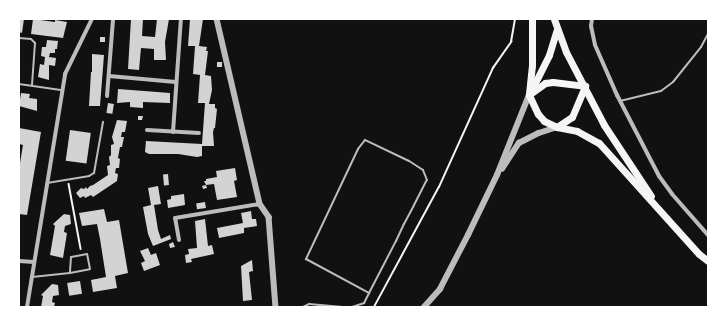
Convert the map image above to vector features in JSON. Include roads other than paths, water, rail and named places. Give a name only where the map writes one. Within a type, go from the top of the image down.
[{"type":"main road","points":[[532,19],[532,65],[529,95],[538,114],[544,121],[556,127],[577,131],[599,143],[664,216],[708,261]]},
{"type":"main road","points":[[554,19],[566,52],[604,125],[664,216]]},
{"type":"main road","points":[[529,95],[549,55],[557,29]]},
{"type":"main road","points":[[529,95],[539,87],[553,82],[585,86]]},
{"type":"main road","points":[[556,127],[572,117],[585,86]]},
{"type":"street","points":[[27,307],[62,91],[66,74],[92,19]]},
{"type":"street","points":[[107,96],[113,19]]},
{"type":"street","points":[[172,132],[181,19]]},
{"type":"street","points":[[217,19],[260,204],[269,217],[276,307]]},
{"type":"street","points":[[592,19],[591,26],[595,45],[620,100],[659,176],[708,235]]},
{"type":"street","points":[[109,76],[176,82]]},
{"type":"street","points":[[424,307],[440,289],[497,175],[529,95]]},
{"type":"street","points":[[497,175],[519,143],[539,132],[556,127]]},
{"type":"street","points":[[147,130],[199,133]]},
{"type":"street","points":[[179,240],[175,218],[260,204]]},
{"type":"street","points":[[19,261],[34,262]]},
{"type":"lane","points":[[620,100],[661,91],[673,82],[701,47],[708,34]]},
{"type":"lane","points":[[19,38],[31,39],[35,43],[32,85]]},
{"type":"lane","points":[[19,84],[62,91]]},
{"type":"lane","points":[[47,182],[89,176],[94,173],[103,122]]},
{"type":"lane","points":[[352,307],[364,303],[427,180],[423,170],[365,140],[358,148],[306,259],[369,293]]},
{"type":"lane","points":[[32,277],[70,272],[90,269],[87,254],[70,257],[70,272]]},
{"type":"lane","points":[[303,307],[309,304],[343,307]]}]
